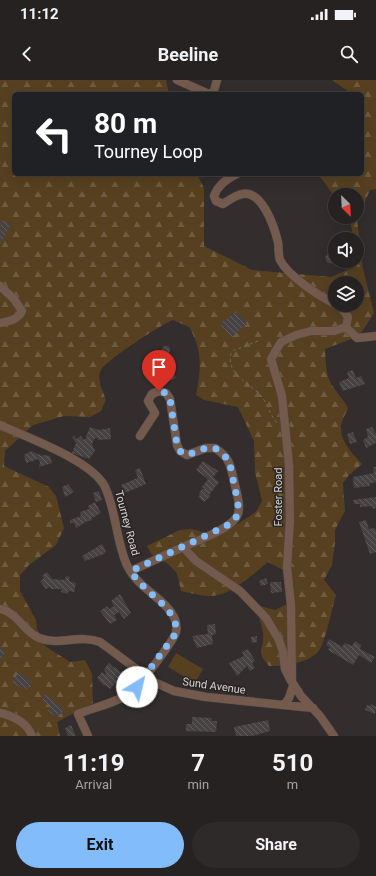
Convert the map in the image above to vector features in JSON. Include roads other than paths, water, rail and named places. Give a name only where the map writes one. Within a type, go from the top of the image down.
[{"type":"street","points":[[177,80],[204,92]]},
{"type":"street","points":[[214,92],[217,80]]},
{"type":"street","points":[[232,176],[216,189],[214,196],[216,201],[223,204],[239,194],[249,194],[260,201],[274,229],[280,259],[287,270],[317,294],[328,300]]},
{"type":"street","points":[[0,286],[14,299],[22,311],[20,316],[0,323]]},
{"type":"street","points":[[344,312],[348,317],[346,327],[357,338],[376,336]]},
{"type":"street","name":"Foster Road","points":[[293,684],[291,605],[287,567],[290,520],[289,465],[282,396],[271,359],[280,342],[311,331],[334,331],[346,327]]},
{"type":"street","name":"Tourney Road","points":[[0,425],[21,433],[58,451],[82,465],[102,481],[113,512],[126,564],[131,571],[222,528],[233,522],[238,514],[238,503],[229,460],[215,448],[206,448],[187,455],[180,451],[177,445],[170,399],[166,393],[159,391],[152,394],[148,401],[155,413],[140,436]]},
{"type":"street","points":[[183,547],[196,561],[240,591],[266,618],[279,640],[283,652],[285,669],[293,684],[334,736]]},
{"type":"street","points":[[88,736],[78,714],[130,693],[145,676],[176,633],[176,621],[170,611],[141,585],[131,571]]},
{"type":"street","name":"Sund Avenue","points":[[0,609],[8,611],[33,635],[52,642],[90,638],[100,642],[145,676],[163,687],[186,694],[313,708]]},
{"type":"street","points":[[284,705],[289,698],[293,684]]},
{"type":"street","points":[[0,713],[20,721],[26,726],[32,736]]}]
